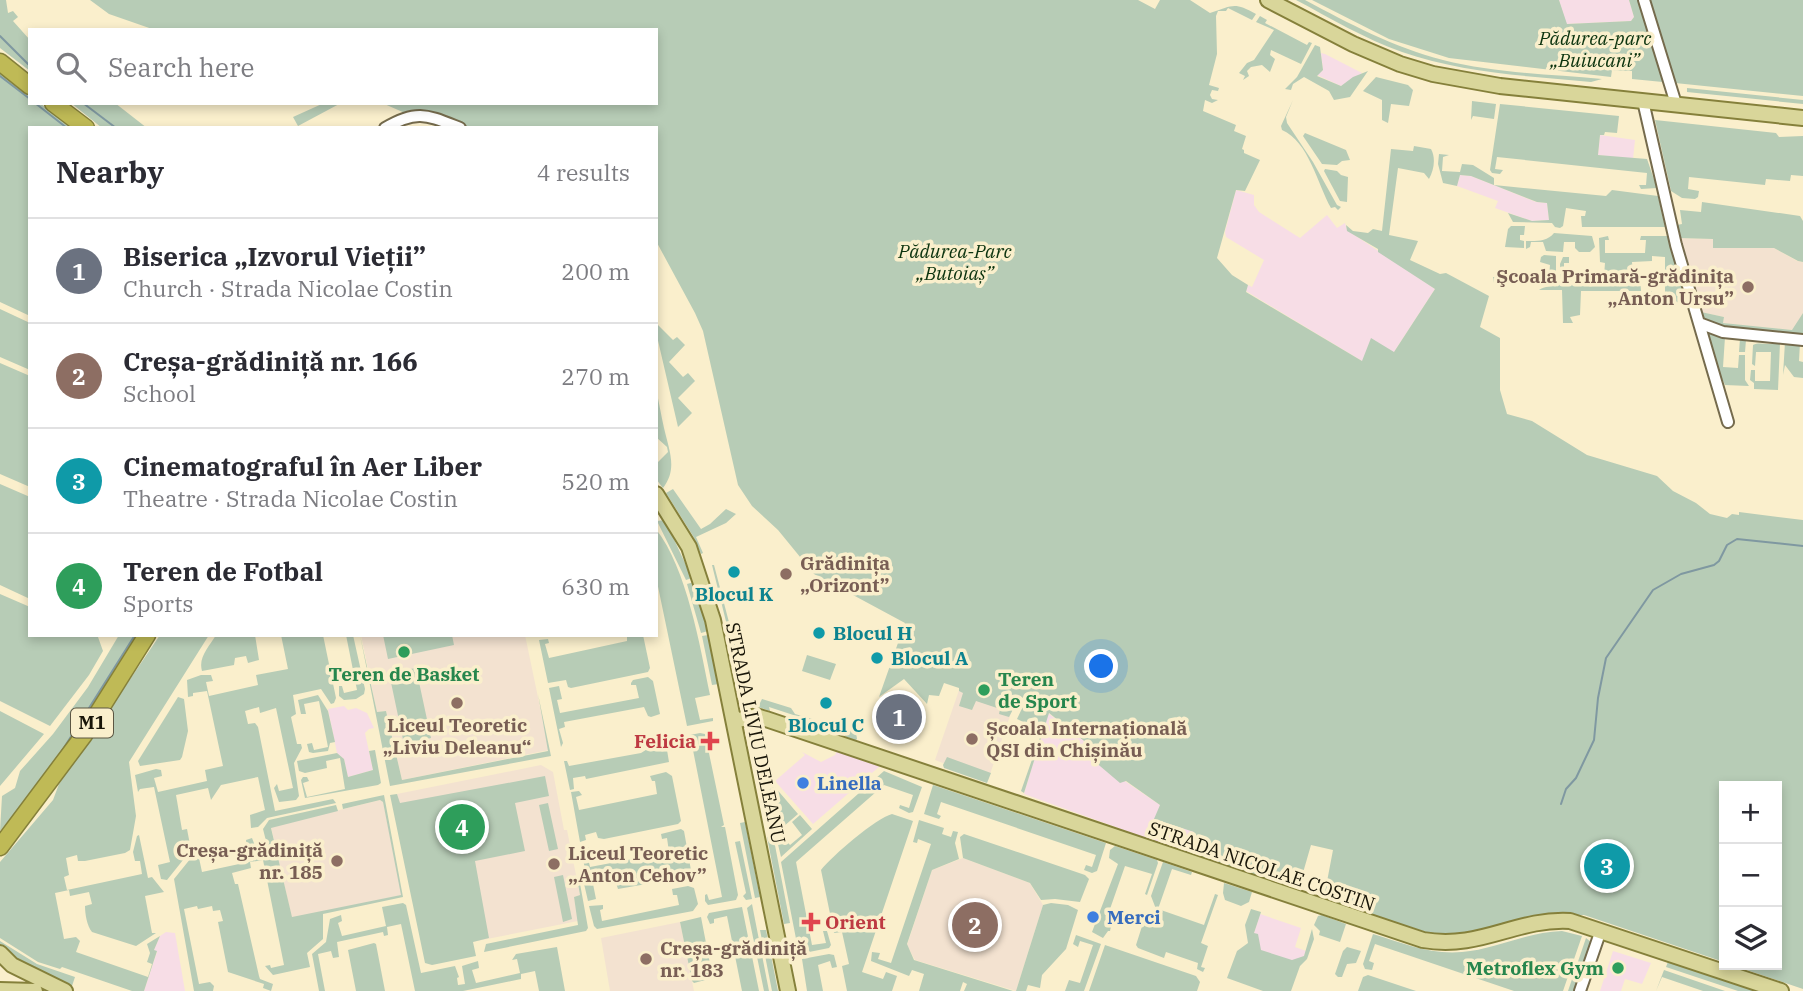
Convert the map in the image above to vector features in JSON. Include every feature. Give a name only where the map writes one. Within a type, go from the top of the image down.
[{"type":"highway","points":[[0,62],[28,84]]},
{"type":"highway","points":[[56,105],[83,126]]},
{"type":"highway","name":"M1","points":[[0,847],[84,735],[146,637]]},
{"type":"main road","points":[[1268,0],[1353,44],[1422,72],[1481,83],[1803,118]]},
{"type":"main road","name":"STRADA LIVIU DELEANU","points":[[658,497],[682,534],[700,575],[717,637],[788,991]]},
{"type":"main road","name":"STRADA NICOLAE COSTIN","points":[[734,721],[751,717],[766,719],[1423,940],[1464,942],[1545,921],[1570,921],[1781,991]]},
{"type":"main road","points":[[1,990],[13,982],[15,976],[5,960]]},
{"type":"main road","points":[[5,960],[65,991]]},
{"type":"main road","points":[[1,990],[35,991]]},
{"type":"street","points":[[1644,0],[1676,104]]},
{"type":"street","points":[[1643,101],[1673,235],[1728,422]]},
{"type":"street","points":[[388,126],[402,117],[421,116],[454,126]]},
{"type":"street","points":[[1699,323],[1723,332],[1803,340]]},
{"type":"street","points":[[1580,991],[1601,930]]},
{"type":"shaded area","points":[[1559,0],[1629,0],[1634,17],[1631,21],[1566,24]]},
{"type":"shaded area","points":[[1321,53],[1362,73],[1341,86],[1317,75],[1323,70]]},
{"type":"shaded area","points":[[1600,135],[1635,140],[1633,159],[1598,155]]},
{"type":"shaded area","points":[[1460,175],[1471,176],[1536,202],[1547,203],[1549,220],[1532,221],[1495,208],[1498,201],[1457,186]]},
{"type":"shaded area","points":[[1236,190],[1254,195],[1254,205],[1259,212],[1300,238],[1327,215],[1337,228],[1345,223],[1347,230],[1435,289],[1394,352],[1362,361],[1246,291],[1248,285],[1252,287],[1264,260],[1226,237]]},
{"type":"shaded area","name":"Şcoala Primară-grădinița „Anton Ursu”","points":[[1678,238],[1713,239],[1714,248],[1774,248],[1803,262],[1803,313],[1793,330],[1723,323],[1724,317],[1700,312]]},
{"type":"shaded area","name":"Liceul Teoretic „Liviu Deleanu“","points":[[361,637],[525,637],[549,750],[402,780],[386,711],[377,712]]},
{"type":"shaded area","name":"Școala Internațională QSI din Chișinău","points":[[968,664],[1019,696],[988,780],[935,760]]},
{"type":"shaded area","points":[[344,706],[348,710],[356,708],[367,713],[374,728],[365,733],[373,770],[348,777],[344,759],[337,753],[328,709]]},
{"type":"shaded area","points":[[1048,713],[1093,748],[1088,756],[1160,805],[1155,820],[1195,832],[1188,853],[1024,794]]},
{"type":"shaded area","points":[[837,751],[880,766],[813,824],[775,781],[805,755],[802,752],[821,762],[835,755]]},
{"type":"shaded area","points":[[541,765],[553,772],[564,830],[567,830],[580,895],[574,897],[578,921],[436,949],[427,941],[397,794]]},
{"type":"shaded area","name":"Creșa-grădiniță nr. 185","points":[[380,800],[383,802],[402,895],[292,918],[271,827]]},
{"type":"shaded area","points":[[963,858],[1030,883],[1043,905],[1016,991],[915,960],[907,945],[932,870]]},
{"type":"shaded area","points":[[1260,914],[1301,928],[1295,947],[1306,951],[1300,966],[1257,952],[1254,933]]},
{"type":"shaded area","name":"Creșa-grădiniță nr. 183","points":[[680,922],[694,991],[610,991],[601,938]]},
{"type":"shaded area","points":[[166,932],[175,933],[185,991],[144,991],[157,952],[154,950],[160,936]]},
{"type":"shaded area","points":[[1613,951],[1651,963],[1642,984],[1625,979],[1621,991],[1600,991]]},
{"type":"green space","points":[[0,0],[6,0],[8,13],[13,11],[18,17],[13,21],[28,38],[28,69],[0,48]]},
{"type":"green space","name":"Pădurea-Parc „Butoiaș”","points":[[90,0],[1138,0],[1155,9],[1160,0],[1190,0],[1210,13],[1234,6],[1256,14],[1252,20],[1228,8],[1226,11],[1218,11],[1217,54],[1209,85],[1219,88],[1218,91],[1212,90],[1210,95],[1212,99],[1218,100],[1212,103],[1205,100],[1203,111],[1236,125],[1234,131],[1246,136],[1242,149],[1244,153],[1260,160],[1245,191],[1236,190],[1217,258],[1232,275],[1248,285],[1246,292],[1362,361],[1371,338],[1394,352],[1435,289],[1347,231],[1346,225],[1353,231],[1382,231],[1391,149],[1413,151],[1414,146],[1431,149],[1434,164],[1429,179],[1424,173],[1398,168],[1389,235],[1418,241],[1410,260],[1440,274],[1446,273],[1489,296],[1480,327],[1500,338],[1500,390],[1507,414],[1532,421],[1587,455],[1657,476],[1673,491],[1710,514],[1727,518],[1732,514],[1739,515],[1739,512],[1803,520],[1803,989],[1747,970],[1782,970],[1782,781],[1719,781],[1719,960],[1584,915],[1540,915],[1480,932],[1435,935],[1328,900],[1325,892],[1333,850],[1311,845],[1298,890],[1188,853],[1194,832],[1154,819],[1160,805],[1126,781],[1120,783],[1087,755],[1093,748],[1049,713],[1024,793],[1021,791],[1042,731],[1017,719],[1026,700],[1020,696],[1009,717],[999,714],[1000,709],[976,701],[972,710],[959,706],[963,693],[959,688],[944,683],[939,696],[929,695],[927,704],[904,679],[879,697],[905,623],[814,574],[778,530],[752,506],[738,485],[703,331],[658,245],[658,126],[462,126],[429,114],[405,113],[387,105],[658,105],[658,28],[149,28],[109,14]]},
{"type":"green space","points":[[1296,0],[1305,0],[1389,42],[1443,60],[1502,70],[1602,79],[1591,82],[1448,65],[1375,41]]},
{"type":"green space","name":"Pădurea-parc „Buiucani”","points":[[1312,0],[1559,0],[1567,24],[1631,21],[1634,17],[1629,0],[1638,0],[1663,82],[1632,79],[1632,71],[1612,70],[1611,77],[1449,58],[1389,39]]},
{"type":"green space","points":[[1649,0],[1803,0],[1803,96],[1675,83]]},
{"type":"green space","points":[[1260,16],[1267,20],[1265,23],[1307,45],[1312,43],[1301,64],[1271,50],[1270,55],[1275,59],[1270,72],[1262,65],[1251,67],[1247,71],[1249,76],[1243,80],[1245,76],[1239,73],[1247,63],[1254,60],[1274,30],[1256,22]]},
{"type":"green space","points":[[1315,45],[1320,47],[1323,70],[1317,76],[1341,86],[1368,71],[1350,97],[1334,100],[1329,91],[1304,77],[1293,84],[1291,90],[1285,89],[1297,77]]},
{"type":"green space","points":[[0,70],[28,93],[28,105],[42,105],[69,126],[28,126],[28,315],[0,302]]},
{"type":"green space","points":[[1376,77],[1408,85],[1413,90],[1409,106],[1391,104],[1388,123],[1382,120],[1382,100],[1363,91]]},
{"type":"green space","points":[[1687,88],[1803,100],[1803,104],[1687,92]]},
{"type":"green space","points":[[1293,100],[1286,117],[1287,123],[1313,162],[1337,205],[1341,207],[1338,210],[1331,208],[1306,153],[1282,130],[1281,126]]},
{"type":"green space","points":[[1472,101],[1496,104],[1494,119],[1473,116],[1471,120]]},
{"type":"green space","points":[[1500,104],[1619,116],[1617,133],[1605,132],[1600,135],[1598,155],[1647,159],[1657,188],[1641,189],[1639,185],[1646,185],[1647,173],[1497,157],[1495,169],[1503,170],[1500,174],[1492,173],[1490,170]]},
{"type":"green space","points":[[73,105],[118,105],[144,126],[100,126]]},
{"type":"green space","points":[[320,105],[337,105],[298,126],[293,117]]},
{"type":"green space","points":[[1655,120],[1776,133],[1779,137],[1803,136],[1803,176],[1791,175],[1790,181],[1766,179],[1765,185],[1689,177],[1688,189],[1699,191],[1698,197],[1682,198],[1671,191]]},
{"type":"green space","points":[[1305,133],[1346,150],[1350,160],[1337,165],[1322,164],[1303,136]]},
{"type":"green space","points":[[1439,154],[1449,155],[1443,157],[1442,171],[1460,172],[1462,164],[1473,165],[1494,178],[1494,185],[1606,196],[1612,190],[1658,196],[1665,227],[1582,227],[1581,216],[1585,216],[1586,211],[1566,208],[1563,226],[1560,228],[1552,223],[1513,222],[1508,213],[1532,221],[1549,220],[1547,203],[1537,202],[1471,176],[1460,175],[1457,186],[1443,183],[1438,164]]},
{"type":"green space","points":[[1325,169],[1348,177],[1347,202],[1340,201]]},
{"type":"green space","points":[[1702,202],[1800,216],[1803,221],[1803,262],[1774,248],[1713,248],[1713,239],[1678,238],[1677,225],[1682,224],[1680,210],[1701,212]]},
{"type":"green space","points":[[1511,226],[1525,226],[1524,235],[1520,235],[1524,248],[1505,247]]},
{"type":"green space","points":[[1554,233],[1592,236],[1595,247],[1590,252],[1579,252],[1575,248],[1575,242],[1564,242],[1563,252],[1546,251],[1543,242],[1531,242],[1526,249],[1526,241],[1545,239]]},
{"type":"green space","points":[[1608,236],[1609,240],[1605,240],[1605,253],[1645,253],[1646,240],[1640,240],[1641,236],[1670,236],[1686,298],[1666,304],[1647,301],[1647,293],[1652,291],[1652,297],[1665,297],[1665,257],[1652,256],[1652,261],[1632,262],[1633,277],[1640,277],[1641,291],[1581,291],[1580,315],[1570,317],[1573,323],[1563,323],[1562,290],[1539,290],[1561,282],[1560,264],[1563,257],[1569,257],[1569,263],[1564,263],[1564,276],[1604,276],[1605,263],[1600,262],[1599,238]]},
{"type":"green space","points":[[1544,255],[1556,256],[1556,279],[1552,283],[1494,283],[1493,277],[1546,280],[1546,277],[1549,277],[1550,265],[1540,262]]},
{"type":"green space","points":[[0,309],[28,322],[28,369],[0,357]]},
{"type":"green space","points":[[1701,312],[1724,317],[1723,323],[1792,330],[1803,313],[1803,338],[1750,334],[1723,328],[1701,317]]},
{"type":"green space","points":[[658,325],[673,340],[677,337],[685,345],[669,362],[683,377],[688,373],[695,381],[678,398],[692,413],[678,427],[658,341]]},
{"type":"green space","points":[[1706,331],[1742,337],[1746,340],[1745,352],[1739,352],[1740,338],[1725,337],[1723,367],[1738,368],[1739,355],[1745,355],[1745,380],[1749,386],[1725,385]]},
{"type":"green space","points":[[1785,342],[1800,343],[1799,361],[1803,362],[1803,378],[1794,377],[1785,365],[1783,375]]},
{"type":"green space","points":[[1780,343],[1778,390],[1754,389],[1754,383],[1750,380],[1751,370],[1755,370],[1755,381],[1770,381],[1771,352],[1756,352],[1755,366],[1752,364],[1753,345]]},
{"type":"green space","points":[[0,363],[28,375],[28,486],[0,474]]},
{"type":"green space","points":[[658,398],[671,459],[670,474],[663,488],[658,482],[658,462],[668,452],[667,447],[658,439]]},
{"type":"green space","points":[[0,484],[28,496],[28,598],[0,585]]},
{"type":"green space","points":[[673,489],[701,529],[726,509],[736,514],[726,523],[696,537],[703,553],[701,554],[666,493]]},
{"type":"green space","points":[[665,520],[692,578],[686,580],[658,521]]},
{"type":"green space","points":[[658,532],[684,586],[697,631],[710,695],[695,698],[700,720],[713,718],[713,721],[687,726],[658,587]]},
{"type":"green space","points":[[712,565],[747,691],[739,693],[737,685],[741,682]]},
{"type":"green space","points":[[694,582],[708,631],[701,633],[687,584]]},
{"type":"green space","points":[[0,594],[28,606],[28,637],[98,637],[103,651],[89,675],[50,726],[0,701]]},
{"type":"green space","points":[[708,635],[719,684],[712,685],[702,636]]},
{"type":"green space","points":[[118,637],[137,637],[56,761],[0,831],[2,796],[15,788],[20,771],[53,734],[88,687]]},
{"type":"green space","points":[[159,637],[208,637],[129,762],[136,816],[130,850],[85,861],[78,861],[77,855],[66,858],[69,875],[64,877],[67,890],[142,874],[140,861],[135,861],[133,852],[139,835],[148,878],[152,877],[164,892],[145,896],[152,933],[156,933],[136,946],[92,932],[85,909],[85,906],[92,904],[89,892],[70,896],[69,890],[55,893],[64,939],[76,937],[80,941],[76,952],[148,977],[152,964],[147,962],[150,953],[147,944],[160,936],[154,950],[157,951],[144,991],[132,991],[62,967],[60,969],[38,962],[0,938],[0,862],[53,800],[59,784]]},
{"type":"green space","points":[[215,637],[255,637],[259,660],[248,663],[246,656],[235,658],[234,665],[202,671],[207,648]]},
{"type":"green space","points":[[281,637],[323,637],[336,698],[331,704],[321,689],[293,695],[296,714],[291,717],[297,744],[301,744],[302,748],[294,763],[299,796],[296,800],[279,802],[274,788],[277,784],[279,791],[293,788],[276,708],[260,713],[259,707],[245,711],[248,724],[255,723],[258,727],[275,811],[333,799],[336,803],[267,818],[258,827],[251,828],[250,815],[265,810],[258,777],[221,785],[211,800],[208,788],[176,795],[182,830],[187,829],[191,850],[167,880],[161,879],[158,865],[170,862],[154,787],[140,789],[138,792],[135,775],[161,770],[162,776],[154,778],[158,792],[207,781],[205,770],[223,766],[207,691],[193,693],[193,696],[188,697],[187,680],[211,675],[213,681],[206,682],[209,696],[258,685],[256,675],[288,669]]},
{"type":"green space","points":[[346,637],[353,637],[365,689],[364,694],[356,699],[344,700],[339,696],[339,686],[342,686],[344,693],[357,690]]},
{"type":"green space","points":[[360,637],[377,712],[386,711],[402,780],[548,751],[538,694],[551,756],[390,786]]},
{"type":"green space","name":"Teren de Basket","points":[[383,637],[452,637],[454,645],[388,659]]},
{"type":"green space","points":[[627,637],[643,637],[650,668],[648,672],[571,688],[566,680],[548,683],[539,640],[548,639],[549,643],[545,644],[549,658],[627,641]]},
{"type":"green space","points":[[807,655],[836,664],[830,680],[802,671]]},
{"type":"green space","points":[[416,668],[431,738],[404,744],[389,673]]},
{"type":"green space","points":[[648,677],[653,681],[660,714],[648,716],[644,707],[564,722],[565,727],[559,729],[563,743],[561,747],[549,688],[559,686],[562,699],[557,700],[560,713],[639,698],[636,685],[631,683],[633,680]]},
{"type":"green space","points":[[318,695],[328,711],[335,742],[330,743],[328,751],[313,753],[309,752],[307,744],[312,743],[314,750],[328,747],[319,701],[304,704],[306,714],[301,714],[298,700]]},
{"type":"green space","points":[[178,697],[184,699],[188,731],[182,757],[180,760],[140,766],[138,761]]},
{"type":"green space","points":[[762,699],[791,708],[795,714],[856,732],[857,739],[855,741],[845,736],[842,731],[769,707],[770,711],[758,707]]},
{"type":"green space","points":[[0,711],[44,734],[0,786]]},
{"type":"green space","points":[[705,734],[724,825],[721,827],[725,827],[738,895],[736,900],[708,905],[705,895],[707,894],[709,900],[722,897],[691,740],[677,742],[678,751],[673,742],[675,738]]},
{"type":"green space","points":[[655,736],[658,736],[659,740],[665,738],[669,762],[586,779],[585,776],[573,778],[574,789],[570,790],[564,761],[567,761],[569,766],[641,753],[657,743]]},
{"type":"green space","points":[[375,750],[381,783],[305,798],[301,780],[303,777],[307,777],[309,781],[303,783],[307,797],[345,789],[340,758],[326,761],[327,768],[305,773],[299,771],[297,761],[337,753],[344,759],[348,777],[373,770],[369,751]]},
{"type":"green space","points":[[947,757],[991,773],[987,783],[944,768]]},
{"type":"green space","points":[[884,771],[922,787],[913,812],[899,808],[900,805],[909,808],[913,795],[884,785],[796,862],[812,945],[826,943],[823,931],[827,931],[831,945],[829,948],[799,954],[781,862]]},
{"type":"green space","points":[[666,772],[672,776],[681,821],[678,824],[604,839],[598,838],[596,832],[585,835],[586,840],[580,842],[571,792],[579,791],[582,795],[576,797],[579,810],[657,794],[655,781],[652,781],[650,776]]},
{"type":"green space","points":[[545,776],[549,796],[515,803],[525,851],[475,861],[489,938],[473,942],[476,956],[432,965],[425,963],[390,795],[397,794],[400,803]]},
{"type":"green space","points":[[933,785],[1106,843],[1097,871],[1092,873],[1084,870],[1086,865],[1092,867],[1096,855],[941,802],[937,814],[941,816],[939,819],[924,814]]},
{"type":"green space","points":[[774,786],[798,814],[776,833],[768,791]]},
{"type":"green space","points":[[384,795],[403,897],[323,914],[323,939],[307,953],[310,967],[273,975],[265,966],[270,965],[271,968],[284,965],[263,860],[250,862],[251,868],[232,873],[235,884],[238,884],[259,976],[260,979],[273,984],[271,991],[263,988],[264,984],[228,972],[218,922],[223,921],[220,910],[213,911],[212,906],[198,909],[197,906],[184,909],[199,984],[210,982],[214,986],[213,991],[194,991],[174,879],[195,853],[208,850],[209,855],[199,858],[202,872],[253,861],[251,847],[247,847],[246,840],[252,838],[257,851],[268,849],[263,829],[269,820],[336,805],[338,811],[271,828],[292,917],[401,895],[383,802],[380,800],[343,809],[342,804]]},
{"type":"green space","points":[[548,803],[558,849],[549,851],[539,805]]},
{"type":"green space","points":[[892,814],[913,821],[862,972],[883,979],[886,972],[897,976],[892,991],[847,991],[842,966],[849,964],[842,932],[834,933],[821,870],[855,838]]},
{"type":"green space","points":[[800,815],[812,829],[781,857],[776,836],[780,833],[790,845],[802,835],[792,822]]},
{"type":"green space","points":[[919,820],[944,828],[942,834],[951,837],[953,831],[958,832],[955,843],[959,859],[932,870],[907,944],[914,960],[1013,991],[964,991],[967,984],[963,982],[960,991],[919,991],[924,974],[912,970],[909,976],[871,961],[872,952],[880,953],[878,959],[891,963],[931,844],[918,839],[917,843],[913,842]]},
{"type":"green space","points":[[745,822],[760,897],[755,898],[740,823]]},
{"type":"green space","points":[[681,829],[684,831],[692,876],[618,889],[616,883],[609,885],[607,876],[592,879],[596,899],[588,901],[582,875],[586,874],[581,849],[593,849],[593,852],[587,853],[590,867],[669,852],[667,838],[662,839],[661,834]]},
{"type":"green space","points":[[964,834],[1085,875],[1089,879],[1080,902],[1041,900],[1030,883],[963,858],[960,837]]},
{"type":"green space","points":[[773,835],[790,923],[784,924],[767,837]]},
{"type":"green space","points":[[740,841],[752,899],[746,900],[743,896],[746,893],[735,842]]},
{"type":"green space","points":[[1115,846],[1157,860],[1158,863],[1147,895],[1145,894],[1152,874],[1125,866],[1110,909],[1113,918],[1110,931],[1103,938],[1092,932],[1118,864],[1109,858],[1110,850]]},
{"type":"green space","points":[[1163,862],[1192,872],[1191,875],[1172,869],[1158,909],[1204,925],[1215,894],[1218,895],[1201,943],[1208,946],[1201,967],[1205,968],[1203,972],[1197,969],[1198,963],[1166,952],[1164,958],[1136,945],[1144,920],[1156,909],[1151,896]]},
{"type":"green space","points":[[563,875],[572,919],[563,922],[554,877]]},
{"type":"green space","points":[[577,878],[588,928],[586,931],[484,952],[486,944],[578,925],[574,897],[580,895]]},
{"type":"green space","points":[[1224,883],[1252,892],[1249,902],[1241,906],[1225,900]]},
{"type":"green space","points":[[688,886],[694,888],[698,904],[693,911],[597,929],[594,926],[589,906],[603,905],[600,910],[602,921],[679,905],[677,895],[673,895],[672,889]]},
{"type":"green space","points":[[403,903],[406,905],[421,973],[455,966],[459,977],[458,985],[465,984],[462,966],[478,961],[479,968],[472,970],[476,983],[520,973],[517,959],[512,960],[516,954],[557,947],[565,991],[539,991],[535,971],[521,974],[521,979],[463,991],[415,991],[401,924],[387,927],[388,935],[384,936],[383,932],[337,942],[339,957],[333,958],[331,951],[318,954],[325,991],[319,991],[312,954],[326,942],[330,919],[341,915],[342,921],[338,923],[342,936],[386,926],[382,907]]},
{"type":"green space","points":[[752,904],[769,991],[764,991],[747,908]]},
{"type":"green space","points":[[1043,905],[1068,905],[1078,910],[1066,949],[1042,975],[1040,988],[1028,985],[1026,991],[1016,991]]},
{"type":"green space","points":[[742,907],[759,991],[742,991],[727,916],[714,919],[714,923],[710,924],[707,917],[709,913]]},
{"type":"green space","points":[[1251,909],[1261,912],[1254,933],[1258,934],[1261,950],[1292,960],[1304,956],[1312,929],[1314,939],[1291,991],[1263,991],[1227,978],[1237,951],[1248,943],[1245,925]]},
{"type":"green space","points":[[1318,916],[1346,924],[1340,942],[1319,935],[1320,931],[1314,925]]},
{"type":"green space","points":[[701,917],[712,974],[709,979],[694,983],[680,922]]},
{"type":"green space","points":[[760,930],[766,930],[778,991],[772,991]]},
{"type":"green space","points":[[1562,931],[1582,936],[1563,991],[1514,991],[1375,944],[1369,961],[1374,963],[1372,970],[1365,969],[1363,964],[1373,934],[1439,952],[1462,952],[1536,934]]},
{"type":"green space","points":[[1076,935],[1101,944],[1084,991],[1065,991],[1069,980],[1080,983],[1093,945],[1080,941],[1078,947],[1073,944]]},
{"type":"green space","points":[[1586,938],[1591,942],[1575,991],[1568,991]]},
{"type":"green space","points":[[0,941],[37,964],[75,977],[72,986],[19,963],[0,947]]},
{"type":"green space","points":[[374,943],[385,991],[356,991],[348,950]]},
{"type":"green space","points":[[1105,945],[1196,976],[1200,982],[1197,991],[1089,991]]},
{"type":"green space","points":[[1347,947],[1361,951],[1356,963],[1347,964],[1342,977],[1338,977],[1335,974]]},
{"type":"green space","points":[[834,955],[837,967],[832,968],[830,961],[818,965],[823,991],[807,991],[802,959]]},
{"type":"green space","points":[[1669,959],[1761,991],[1738,991],[1666,967]]},
{"type":"green space","points":[[1664,970],[1725,991],[1703,991],[1662,977],[1656,991]]},
{"type":"green space","points":[[1368,975],[1416,991],[1358,991],[1363,977]]},
{"type":"waterway","points":[[0,36],[28,64]]},
{"type":"waterway","points":[[0,76],[28,97]]},
{"type":"waterway","points":[[38,105],[64,126]]},
{"type":"waterway","points":[[86,105],[113,126]]},
{"type":"waterway","points":[[1561,804],[1566,789],[1576,778],[1594,740],[1598,698],[1606,658],[1653,590],[1681,574],[1714,565],[1727,545],[1737,539],[1803,546]]},
{"type":"waterway","points":[[60,754],[134,637]]},
{"type":"place","name":"Şcoala Primară-grădinița „Anton Ursu”","points":[[1748,287]]},
{"type":"place","name":"Blocul K","points":[[734,572]]},
{"type":"place","name":"Grădinița „Orizont”","points":[[786,574]]},
{"type":"place","name":"Blocul H","points":[[819,633]]},
{"type":"place","name":"Teren de Basket","points":[[404,652]]},
{"type":"place","name":"Blocul A","points":[[877,658]]},
{"type":"place","name":"Teren de Sport","points":[[984,690]]},
{"type":"place","name":"Liceul Teoretic „Liviu Deleanu“","points":[[457,703]]},
{"type":"place","name":"Blocul C","points":[[826,703]]},
{"type":"place","name":"Biserica „Izvorul Vieții”","points":[[899,717]]},
{"type":"place","name":"Școala Internațională QSI din Chișinău","points":[[972,739]]},
{"type":"place","name":"Felicia","points":[[710,741]]},
{"type":"place","name":"Linella","points":[[803,783]]},
{"type":"place","name":"Teren de Fotbal","points":[[462,827]]},
{"type":"place","name":"Creșa-grădiniță nr. 185","points":[[337,861]]},
{"type":"place","name":"Liceul Teoretic „Anton Cehov”","points":[[554,864]]},
{"type":"place","name":"Cinematograful în Aer Liber","points":[[1607,866]]},
{"type":"place","name":"Merci","points":[[1093,917]]},
{"type":"place","name":"Orient","points":[[811,922]]},
{"type":"place","name":"Creșa-grădiniță nr. 166","points":[[975,925]]},
{"type":"place","name":"Creșa-grădiniță nr. 183","points":[[646,959]]},
{"type":"place","name":"Metroflex Gym","points":[[1618,968]]}]
